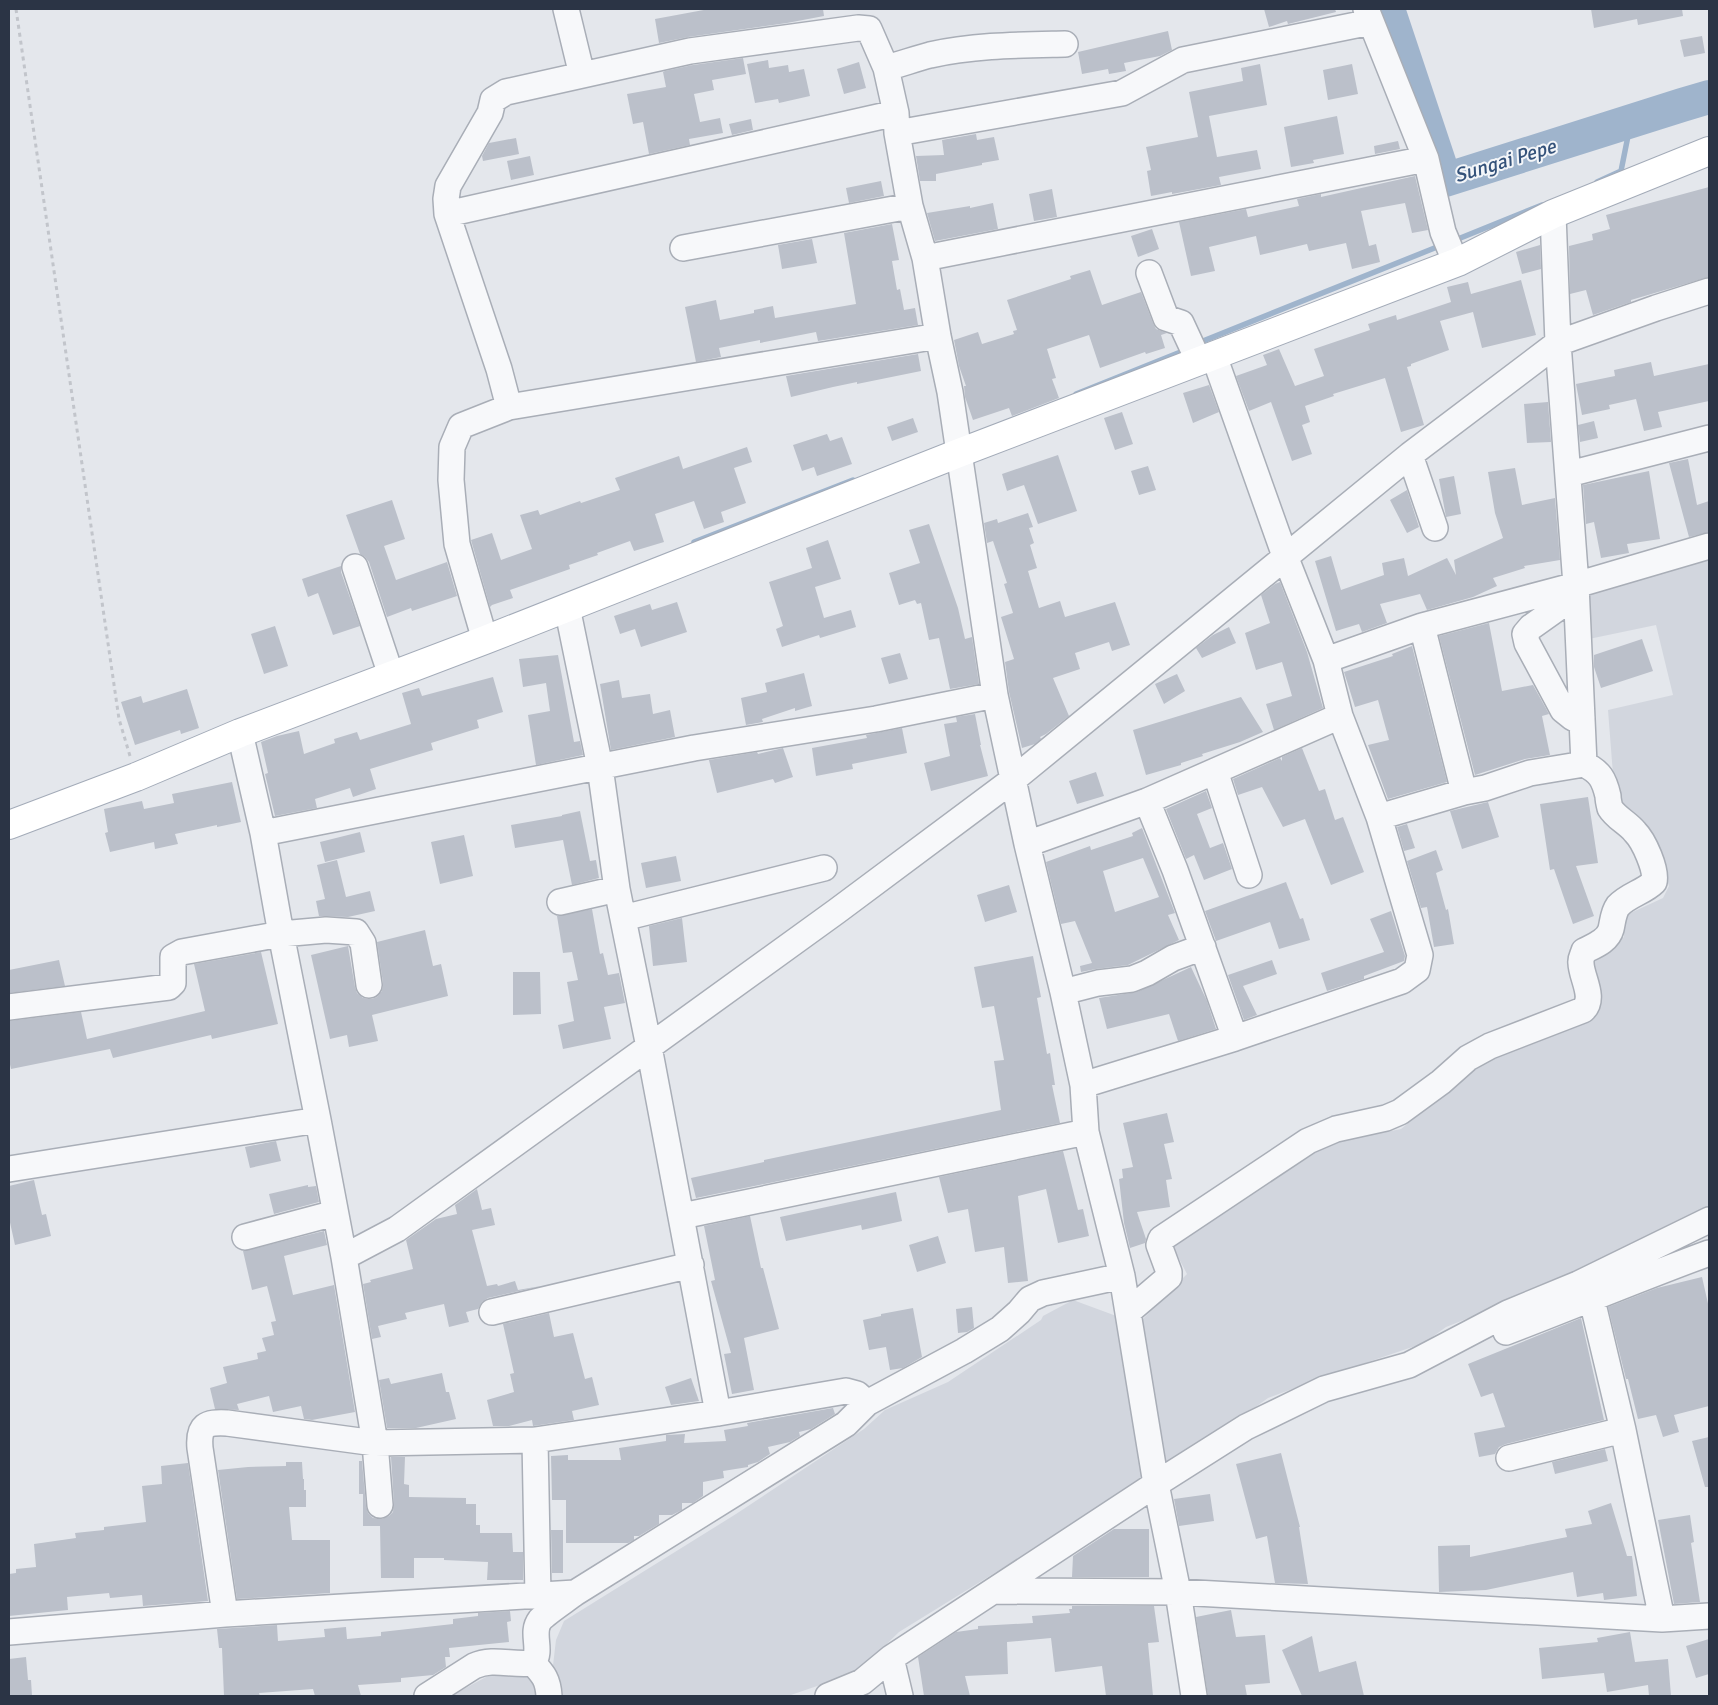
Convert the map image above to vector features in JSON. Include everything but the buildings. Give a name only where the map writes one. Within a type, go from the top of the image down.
[{"type":"main road","points":[[9,825],[959,453],[1199,350],[1456,259],[1552,214],[1709,151]]},
{"type":"street","points":[[566,9],[582,75]]},
{"type":"street","points":[[447,214],[896,123],[1122,93],[1183,60],[1369,16],[1426,159],[1443,232],[1456,259]]},
{"type":"street","points":[[509,407],[499,369],[447,214],[446,199],[448,186],[490,113],[493,100],[506,92],[690,51],[858,28],[869,29],[886,68],[910,206],[925,258],[938,336],[950,392],[996,695],[1027,844],[1063,992],[1083,1085],[1086,1132],[1122,1276],[1156,1484],[1178,1592],[1194,1696]]},
{"type":"street","points":[[886,68],[931,55],[973,48],[1020,44],[1065,44]]},
{"type":"street","points":[[925,258],[1426,159]]},
{"type":"street","points":[[683,248],[910,206]]},
{"type":"street","points":[[1552,214],[1558,343],[1576,590],[1584,764]]},
{"type":"street","points":[[1083,1085],[1235,1038],[1402,981],[1417,970],[1420,955],[1379,817],[1340,716],[1326,660],[1285,556],[1199,350],[1181,323],[1166,318],[1149,273]]},
{"type":"street","points":[[344,1257],[397,1229],[1014,779],[1410,455],[1558,343],[1709,291]]},
{"type":"street","points":[[485,640],[457,544],[451,480],[452,447],[461,426],[509,407],[938,336]]},
{"type":"street","points":[[1568,474],[1709,438]]},
{"type":"street","points":[[1410,455],[1435,528]]},
{"type":"street","points":[[1326,660],[1422,626],[1576,590],[1709,546]]},
{"type":"street","points":[[355,567],[391,675]]},
{"type":"street","points":[[1576,590],[1531,627],[1526,634],[1528,643],[1563,710],[1573,718],[1582,718]]},
{"type":"street","points":[[567,607],[600,768],[617,890],[682,1216],[718,1413]]},
{"type":"street","points":[[1422,626],[1464,792]]},
{"type":"street","points":[[263,833],[694,748],[876,719],[996,695]]},
{"type":"street","points":[[1027,844],[1147,801],[1340,716]]},
{"type":"street","points":[[240,733],[263,833],[344,1257],[375,1443],[380,1504]]},
{"type":"street","points":[[1128,1312],[1169,1277],[1159,1245],[1161,1240],[1308,1141],[1336,1129],[1386,1118],[1400,1112],[1475,1054],[1490,1046],[1578,1013],[1587,1006],[1587,986],[1580,961],[1584,951],[1605,940],[1611,931],[1617,907],[1626,899],[1649,887],[1655,878],[1648,854],[1636,833],[1615,815],[1610,806],[1604,782],[1595,770],[1584,764],[1530,773],[1485,788],[1464,792],[1379,817]]},
{"type":"street","points":[[1215,771],[1249,875]]},
{"type":"street","points":[[1147,801],[1204,947],[1235,1038]]},
{"type":"street","points":[[623,918],[824,868]]},
{"type":"street","points":[[560,902],[617,890]]},
{"type":"street","points":[[9,1007],[169,987],[173,983],[173,957],[177,954],[281,934],[326,930],[356,932],[363,943],[369,985]]},
{"type":"street","points":[[1063,992],[1098,983],[1132,979],[1173,958],[1204,947]]},
{"type":"street","points":[[9,1169],[318,1120]]},
{"type":"street","points":[[682,1216],[1086,1132]]},
{"type":"street","points":[[245,1237],[336,1213]]},
{"type":"street","points":[[1409,1365],[1508,1313],[1578,1284],[1709,1220]]},
{"type":"street","points":[[828,1696],[862,1682],[891,1658],[1246,1427],[1324,1389],[1451,1353],[1592,1300],[1646,1276],[1709,1254]]},
{"type":"street","points":[[492,1312],[691,1265]]},
{"type":"street","points":[[427,1696],[481,1662],[521,1664],[533,1662],[538,1652],[535,1632],[540,1621],[575,1594],[846,1424],[867,1403],[923,1374],[992,1333],[1019,1312],[1030,1299],[1043,1293],[1122,1276]]},
{"type":"street","points":[[1592,1300],[1623,1430],[1662,1619]]},
{"type":"street","points":[[225,1614],[199,1439],[202,1428],[208,1424],[227,1423],[375,1443],[535,1440],[718,1413],[846,1391],[856,1394],[867,1403]]},
{"type":"street","points":[[1509,1458],[1623,1430]]},
{"type":"street","points":[[535,1440],[538,1597]]},
{"type":"street","points":[[994,1591],[1178,1592],[1662,1619],[1709,1616]]},
{"type":"street","points":[[9,1632],[225,1614],[575,1594]]},
{"type":"street","points":[[891,1658],[900,1696]]},
{"type":"street","points":[[533,1662],[545,1676],[549,1696]]},
{"type":"path","points":[[16,9],[120,719],[136,776]]},
{"type":"shaded area","points":[[1709,551],[1709,1208],[1698,1217],[1581,1273],[1446,1327],[1424,1343],[1268,1398],[1211,1439],[899,1632],[859,1671],[852,1674],[788,1696],[451,1696],[486,1677],[524,1672],[552,1674],[556,1640],[564,1621],[736,1514],[864,1429],[885,1410],[948,1382],[1041,1320],[1043,1316],[1073,1300],[1138,1324],[1187,1274],[1172,1245],[1176,1240],[1331,1143],[1401,1129],[1490,1056],[1592,1015],[1599,1008],[1600,996],[1591,961],[1624,937],[1624,916],[1663,898],[1669,886],[1657,853],[1615,800],[1608,710],[1673,695],[1656,625],[1584,640],[1581,590]]},
{"type":"waterway","name":"Sungai Pepe","points":[[1388,9],[1445,180],[1709,97]]},
{"type":"waterway","points":[[1597,182],[1621,171],[1631,121]]},
{"type":"waterway","points":[[1453,241],[1542,205]]},
{"type":"waterway","points":[[1198,343],[1442,245]]},
{"type":"waterway","points":[[1076,394],[1188,349]]},
{"type":"waterway","points":[[694,542],[853,480]]}]
